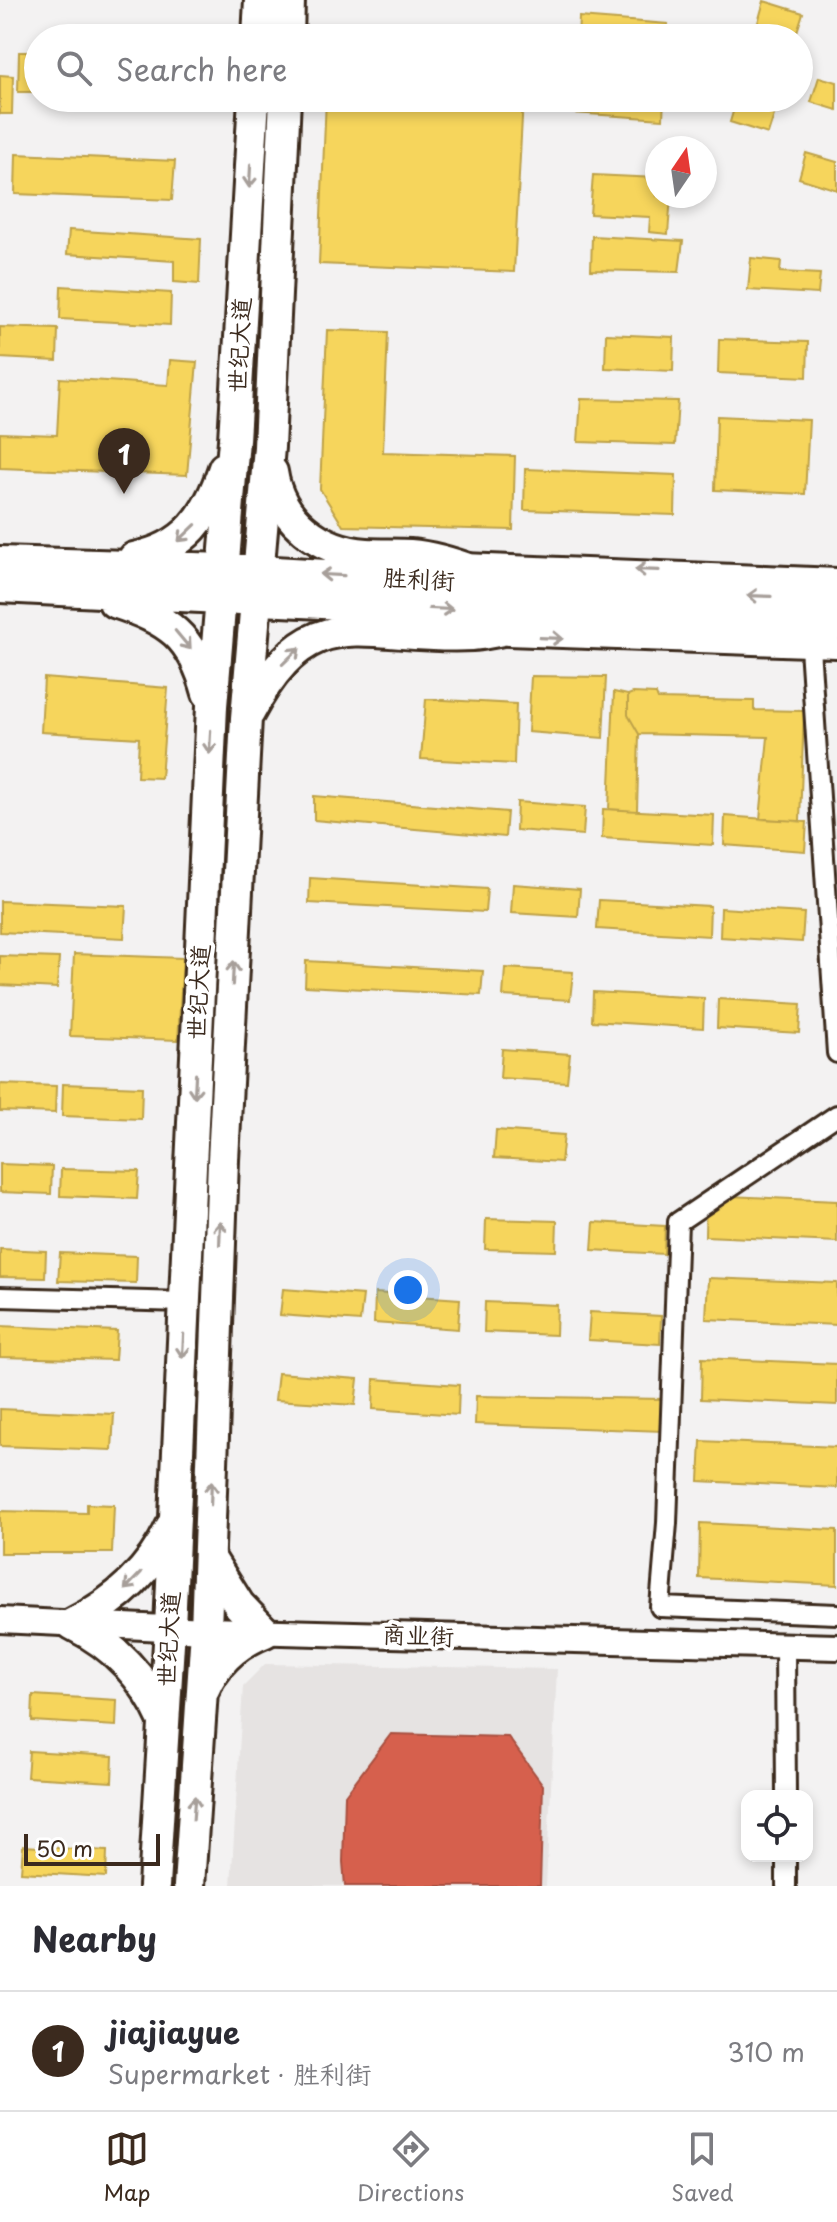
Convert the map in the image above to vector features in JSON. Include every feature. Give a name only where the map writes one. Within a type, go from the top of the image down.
[{"type":"main road","points":[[259,24],[260,0]]},
{"type":"main road","points":[[288,24],[289,0]]},
{"type":"main road","name":"世纪大道","points":[[154,1886],[175,1519],[212,706],[234,440],[253,112]]},
{"type":"main road","name":"世纪大道","points":[[189,1886],[206,1630],[223,1160],[246,718],[269,447],[284,112]]},
{"type":"main road","points":[[62,577],[153,554],[173,545],[205,513],[234,440]]},
{"type":"main road","points":[[269,447],[273,480],[281,502],[290,517],[319,541],[364,554],[410,555],[450,563],[516,586]]},
{"type":"main road","name":"胜利街","points":[[0,562],[62,577]]},
{"type":"main road","points":[[62,577],[112,602],[144,612],[181,635],[203,673],[212,706]]},
{"type":"main road","name":"胜利街","points":[[0,587],[62,577],[223,583],[566,615],[837,625]]},
{"type":"main road","name":"胜利街","points":[[258,585],[516,586],[837,600]]},
{"type":"main road","points":[[246,718],[259,693],[283,664],[307,641],[328,633],[356,630],[473,635],[566,615]]},
{"type":"main road","points":[[72,1624],[107,1604],[139,1576],[159,1549],[175,1519]]},
{"type":"main road","points":[[202,1696],[207,1682],[223,1659],[243,1642],[265,1632],[233,1597],[208,1556]]},
{"type":"main road","points":[[72,1624],[104,1642],[132,1668],[145,1685],[164,1722]]},
{"type":"street","points":[[450,563],[837,578]]},
{"type":"street","points":[[473,635],[837,648]]},
{"type":"street","points":[[810,647],[837,1053]]},
{"type":"street","points":[[837,1115],[678,1222],[667,1523],[660,1607],[837,1614]]},
{"type":"street","points":[[0,1297],[185,1302]]},
{"type":"street","name":"商业街","points":[[0,1620],[265,1632],[837,1647]]},
{"type":"street","points":[[785,1645],[786,1790]]},
{"type":"street","points":[[786,1862],[786,1886]]},
{"type":"shaded area","points":[[265,1664],[557,1669],[546,1886],[231,1886],[243,1686]]},
{"type":"building: Homes","points":[[764,1],[803,13],[799,24],[758,24]]},
{"type":"building: Homes","points":[[579,17],[668,24],[579,24]]},
{"type":"building: Homes","points":[[19,52],[24,52],[24,92],[18,92]]},
{"type":"building: Homes","points":[[0,75],[13,76],[12,114],[0,114]]},
{"type":"building: Homes","points":[[819,77],[837,82],[837,110],[813,103]]},
{"type":"building: Homes","points":[[325,112],[522,112],[514,272],[319,264]]},
{"type":"building: Homes","points":[[573,112],[663,112],[663,119]]},
{"type":"building: Homes","points":[[733,112],[775,112],[768,134],[730,122]]},
{"type":"building: Homes","points":[[806,153],[837,162],[837,190],[799,178]]},
{"type":"building: Homes","points":[[16,154],[175,161],[172,200],[15,194]]},
{"type":"building: Homes","points":[[593,175],[645,177],[645,208],[670,208],[668,234],[649,232],[650,217],[590,214]]},
{"type":"building: Homes","points":[[69,230],[201,239],[199,284],[174,282],[174,261],[67,254]]},
{"type":"building: Homes","points":[[592,236],[683,241],[679,272],[591,270]]},
{"type":"building: Homes","points":[[751,258],[781,261],[780,272],[820,274],[818,294],[748,290]]},
{"type":"building: Homes","points":[[61,286],[171,293],[170,325],[60,319]]},
{"type":"building: Homes","points":[[0,327],[58,329],[57,361],[0,358]]},
{"type":"building: Homes","points":[[327,330],[388,332],[383,452],[515,456],[513,530],[343,526],[320,489]]},
{"type":"building: Homes","points":[[606,334],[674,337],[673,371],[605,368]]},
{"type":"building: Homes","points":[[719,339],[808,342],[807,377],[718,373]]},
{"type":"building: Homes","points":[[170,360],[197,362],[187,475],[0,468],[0,433],[57,435],[60,378],[168,385]]},
{"type":"building: Homes","points":[[581,399],[678,401],[675,445],[578,442]]},
{"type":"building: Homes","points":[[717,416],[809,420],[805,494],[715,490]]},
{"type":"building: Homes","points":[[525,469],[676,475],[675,515],[524,510]]},
{"type":"building: Homes","points":[[531,676],[606,677],[603,738],[528,732]]},
{"type":"building: Homes","points":[[44,678],[168,688],[161,778],[137,777],[139,738],[41,732]]},
{"type":"building: Homes","points":[[614,692],[628,695],[628,715],[639,734],[637,811],[609,809]]},
{"type":"building: Homes","points":[[656,694],[658,699],[754,701],[754,710],[804,711],[800,821],[760,819],[768,737],[639,734],[628,715],[628,695]]},
{"type":"building: Homes","points":[[426,699],[516,704],[514,764],[421,759]]},
{"type":"building: Homes","points":[[314,796],[507,812],[505,837],[314,820]]},
{"type":"building: Homes","points":[[517,802],[585,807],[583,835],[516,830]]},
{"type":"building: Homes","points":[[603,809],[714,815],[713,845],[602,838]]},
{"type":"building: Homes","points":[[725,816],[807,822],[805,851],[724,845]]},
{"type":"building: Homes","points":[[310,878],[487,889],[485,912],[309,903]]},
{"type":"building: Homes","points":[[513,884],[580,889],[578,917],[511,913]]},
{"type":"building: Homes","points":[[599,900],[710,906],[709,936],[597,929]]},
{"type":"building: Homes","points":[[0,901],[126,906],[124,938],[0,932]]},
{"type":"building: Homes","points":[[721,908],[804,913],[802,942],[720,937]]},
{"type":"building: Homes","points":[[74,954],[183,958],[178,1040],[70,1036]]},
{"type":"building: Homes","points":[[0,956],[59,958],[57,988],[0,985]]},
{"type":"building: Homes","points":[[306,961],[483,971],[481,995],[305,986]]},
{"type":"building: Homes","points":[[505,968],[573,972],[570,1000],[503,996]]},
{"type":"building: Homes","points":[[593,992],[704,998],[703,1028],[592,1021]]},
{"type":"building: Homes","points":[[718,999],[801,1004],[799,1033],[717,1028]]},
{"type":"building: Homes","points":[[502,1049],[570,1054],[567,1082],[500,1078]]},
{"type":"building: Homes","points":[[0,1084],[56,1086],[55,1113],[0,1111]]},
{"type":"building: Homes","points":[[63,1084],[142,1087],[141,1119],[62,1116]]},
{"type":"building: Homes","points":[[496,1130],[564,1135],[561,1162],[494,1158]]},
{"type":"building: Homes","points":[[0,1164],[52,1166],[51,1194],[0,1192]]},
{"type":"building: Homes","points":[[61,1169],[139,1171],[137,1199],[60,1196]]},
{"type":"building: Homes","points":[[706,1195],[837,1201],[837,1242],[705,1236]]},
{"type":"building: Homes","points":[[486,1219],[557,1221],[556,1251],[485,1249]]},
{"type":"building: Homes","points":[[594,1222],[665,1226],[664,1254],[592,1250]]},
{"type":"building: Homes","points":[[0,1249],[46,1251],[45,1278],[0,1277]]},
{"type":"building: Homes","points":[[60,1253],[137,1256],[136,1283],[58,1281]]},
{"type":"building: Homes","points":[[708,1278],[837,1283],[837,1325],[706,1319]]},
{"type":"building: Homes","points":[[283,1289],[363,1295],[360,1321],[280,1315]]},
{"type":"building: Homes","points":[[375,1293],[460,1299],[458,1329],[374,1323]]},
{"type":"building: Homes","points":[[485,1302],[557,1305],[556,1335],[484,1332]]},
{"type":"building: Homes","points":[[590,1312],[661,1316],[660,1344],[588,1340]]},
{"type":"building: Homes","points":[[0,1326],[117,1331],[115,1360],[0,1357]]},
{"type":"building: Homes","points":[[702,1358],[837,1364],[837,1405],[701,1399]]},
{"type":"building: Homes","points":[[278,1373],[358,1379],[355,1405],[275,1400]]},
{"type":"building: Homes","points":[[374,1379],[459,1385],[458,1415],[373,1409]]},
{"type":"building: Homes","points":[[476,1396],[665,1399],[663,1431],[475,1424]]},
{"type":"building: Homes","points":[[0,1409],[114,1414],[112,1450],[0,1446]]},
{"type":"building: Homes","points":[[701,1441],[837,1447],[837,1488],[699,1481]]},
{"type":"building: Homes","points":[[87,1504],[114,1505],[112,1553],[0,1553],[0,1511],[87,1513]]},
{"type":"building: Homes","points":[[700,1523],[837,1530],[837,1585],[699,1578]]},
{"type":"building: Homes","points":[[33,1695],[117,1700],[116,1726],[32,1721]]},
{"type":"building: Homes","points":[[29,1751],[113,1756],[112,1782],[27,1777]]},
{"type":"building: Homes","points":[[23,1846],[107,1851],[106,1877],[21,1872]]},
{"type":"building: Shops","points":[[391,1734],[508,1737],[543,1785],[540,1886],[345,1886],[345,1795]]},
{"type":"place","name":"jiajiayue","points":[[124,494]]}]
